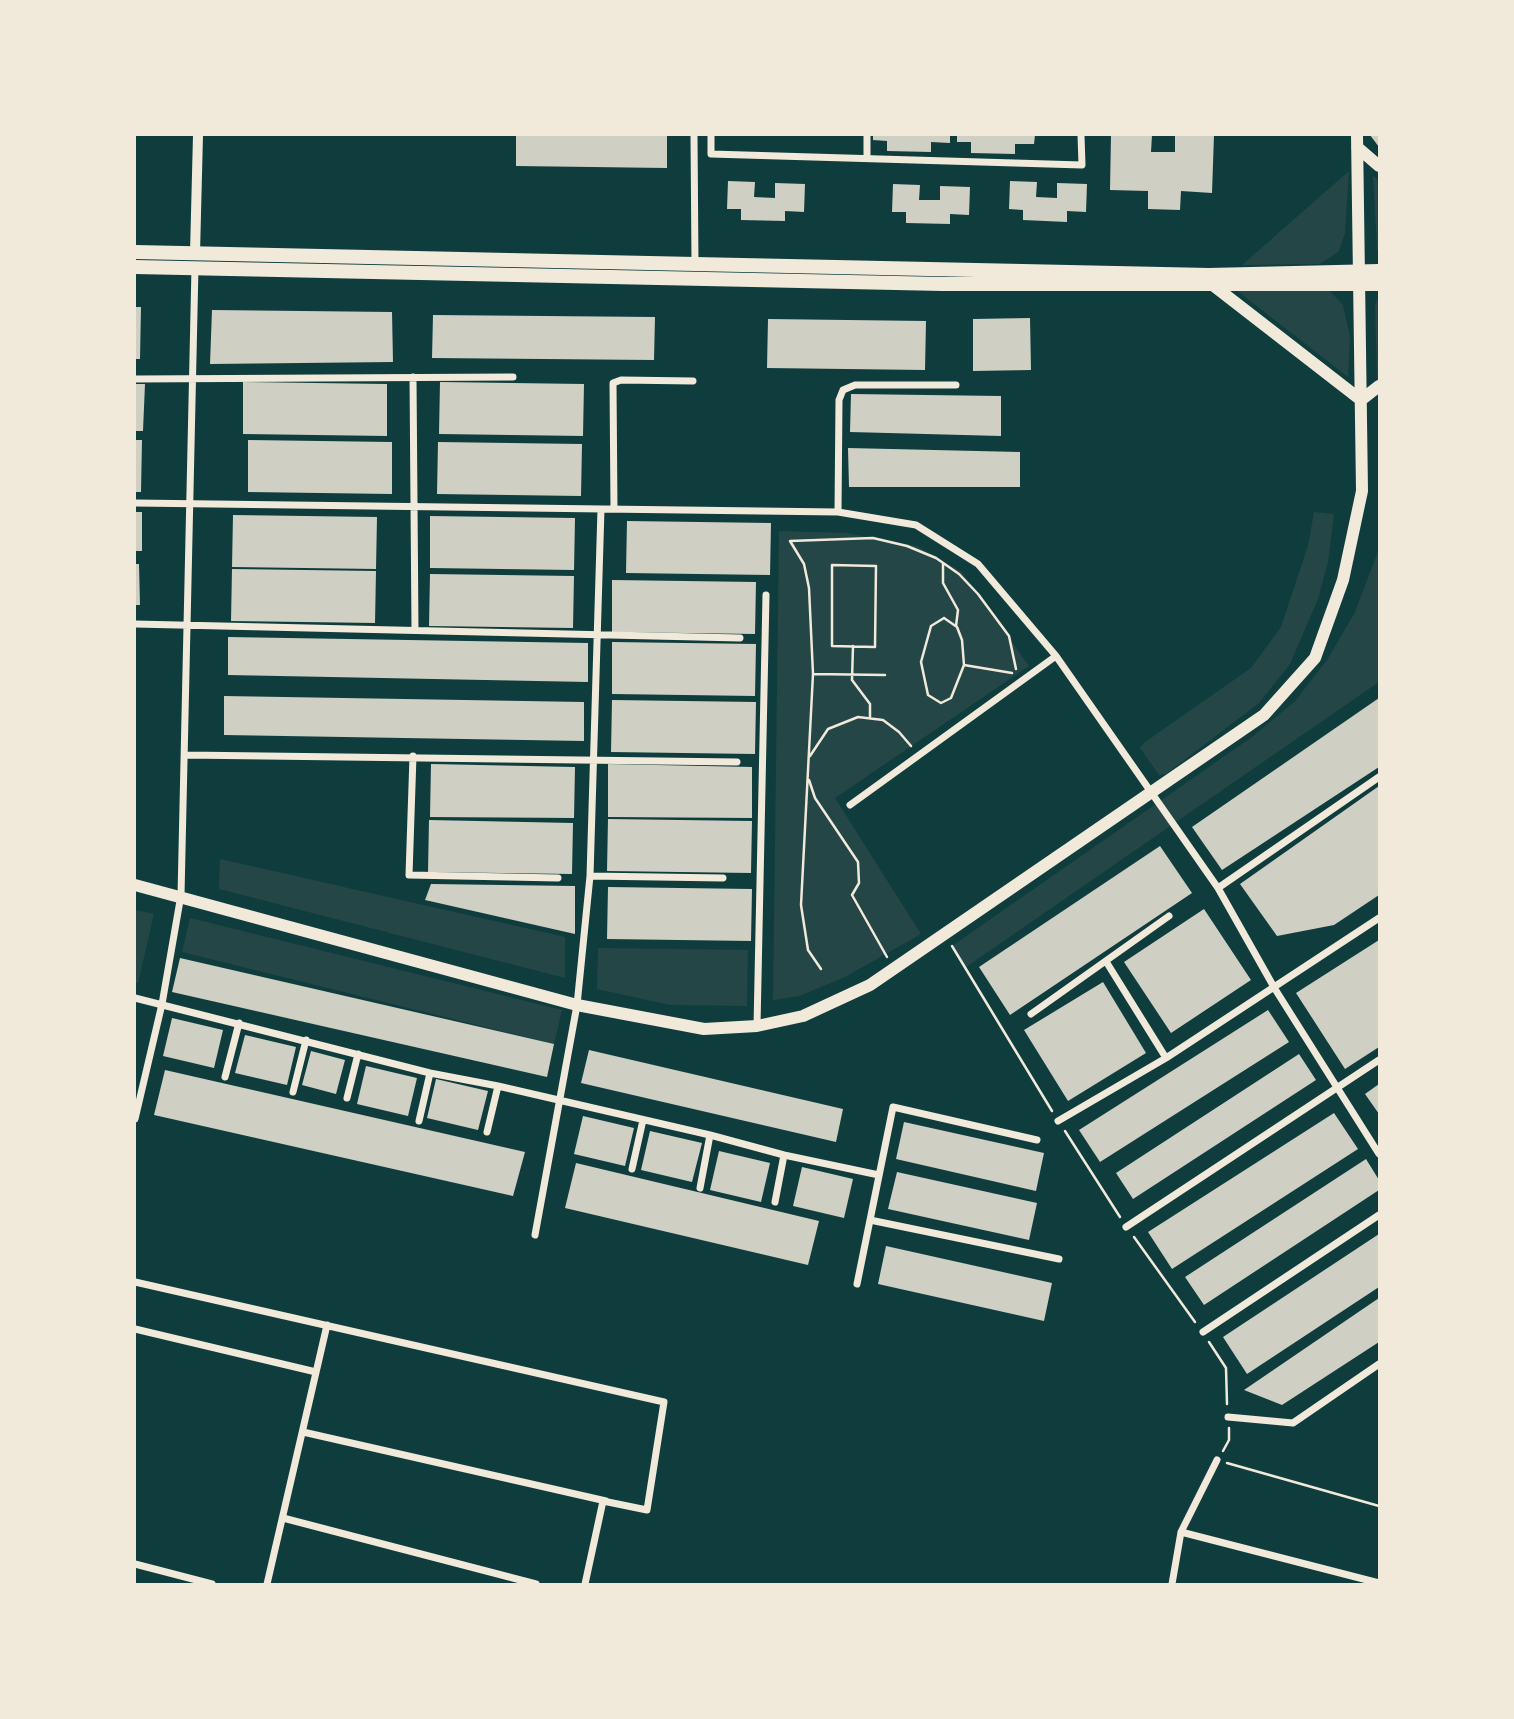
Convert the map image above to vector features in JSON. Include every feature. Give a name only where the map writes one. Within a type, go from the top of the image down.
[{"type":"main road","points":[[1357,141],[1379,166]]},
{"type":"main road","points":[[135,885],[181,895],[577,1005],[704,1029],[757,1026],[803,1016],[838,1003],[870,985],[1264,715],[1315,658],[1343,580],[1362,491],[1357,141]]},
{"type":"main road","points":[[135,252],[1211,280],[1361,400]]},
{"type":"main road","points":[[135,267],[943,284],[1361,278],[1379,271]]},
{"type":"main road","points":[[1361,278],[1379,285]]},
{"type":"main road","points":[[1361,400],[1379,386]]},
{"type":"street","points":[[135,1119],[162,1004],[181,895],[198,135]]},
{"type":"street","points":[[694,135],[695,265]]},
{"type":"street","points":[[711,135],[711,154],[1082,165],[1082,135]]},
{"type":"street","points":[[867,135],[867,158]]},
{"type":"street","points":[[413,377],[415,630]]},
{"type":"street","points":[[135,379],[192,381],[513,377]]},
{"type":"street","points":[[614,509],[613,383],[621,380],[693,381]]},
{"type":"street","points":[[838,512],[839,400],[844,390],[855,385],[956,385]]},
{"type":"street","points":[[135,503],[838,512],[916,525],[978,564],[1056,656],[1218,888],[1336,1090],[1379,1154]]},
{"type":"street","points":[[535,1235],[577,1005],[590,876],[601,509]]},
{"type":"street","points":[[757,1026],[766,595]]},
{"type":"street","points":[[135,624],[740,638]]},
{"type":"street","points":[[850,804],[1056,656]]},
{"type":"street","points":[[186,755],[737,762]]},
{"type":"street","points":[[414,757],[409,875],[558,878]]},
{"type":"street","points":[[1218,888],[1379,777]]},
{"type":"street","points":[[590,876],[723,878]]},
{"type":"street","points":[[1031,1014],[1107,963],[1169,916]]},
{"type":"street","points":[[1058,1121],[1166,1058],[1275,989],[1379,918]]},
{"type":"street","points":[[1107,963],[1166,1058]]},
{"type":"street","points":[[135,998],[430,1073],[498,1086],[784,1155],[879,1175]]},
{"type":"street","points":[[225,1077],[239,1023]]},
{"type":"street","points":[[292,1092],[306,1040]]},
{"type":"street","points":[[347,1098],[358,1054]]},
{"type":"street","points":[[1126,1227],[1379,1060]]},
{"type":"street","points":[[419,1121],[430,1073]]},
{"type":"street","points":[[487,1132],[498,1086]]},
{"type":"street","points":[[857,1284],[893,1107],[1037,1140]]},
{"type":"street","points":[[632,1169],[643,1120]]},
{"type":"street","points":[[700,1188],[710,1135]]},
{"type":"street","points":[[775,1202],[784,1155]]},
{"type":"street","points":[[1202,1332],[1379,1214]]},
{"type":"street","points":[[870,1220],[1059,1259]]},
{"type":"street","points":[[135,1282],[664,1402],[647,1510],[303,1432]]},
{"type":"street","points":[[267,1584],[327,1325]]},
{"type":"street","points":[[135,1329],[316,1372]]},
{"type":"street","points":[[1228,1417],[1293,1423],[1379,1364]]},
{"type":"street","points":[[1171,1584],[1181,1532],[1217,1460]]},
{"type":"street","points":[[585,1584],[603,1501],[610,1502]]},
{"type":"street","points":[[283,1518],[536,1584]]},
{"type":"street","points":[[1181,1532],[1379,1583]]},
{"type":"street","points":[[135,1564],[212,1584]]},
{"type":"path","points":[[821,969],[808,950],[801,905],[813,674],[804,564],[790,541],[873,538],[907,546],[959,574],[978,594],[1009,636],[1018,674],[964,665]]},
{"type":"path","points":[[943,563],[943,583],[958,610],[956,625],[962,640],[964,665],[951,698],[941,703],[931,699],[922,673],[925,637],[939,619],[949,620],[956,625]]},
{"type":"path","points":[[832,565],[876,566],[875,646],[853,646],[832,646],[832,565]]},
{"type":"path","points":[[853,646],[852,680],[870,704],[870,717]]},
{"type":"path","points":[[813,674],[885,675]]},
{"type":"path","points":[[945,934],[1058,1121],[1126,1227],[1226,1368],[1230,1440],[1217,1460],[1379,1506]]},
{"type":"shaded area","points":[[1349,171],[1345,233],[1339,251],[1320,264],[1242,265]]},
{"type":"shaded area","points":[[1373,176],[1379,181],[1379,253],[1377,249]]},
{"type":"shaded area","points":[[1235,289],[1328,289],[1343,305],[1350,337],[1348,377]]},
{"type":"shaded area","points":[[1379,295],[1379,378],[1377,380],[1375,306]]},
{"type":"shaded area","points":[[1314,512],[1334,514],[1328,562],[1318,599],[1290,664],[1259,703],[1166,774],[1159,775],[1140,748],[1251,668],[1281,627],[1308,546]]},
{"type":"shaded area","points":[[779,531],[846,533],[917,546],[962,572],[1029,666],[835,798],[921,934],[845,977],[799,996],[773,1000]]},
{"type":"shaded area","points":[[1379,549],[1379,682],[966,967],[952,946],[1252,737],[1295,701],[1327,660],[1355,612]]},
{"type":"shaded area","points":[[220,859],[565,937],[565,978],[219,889]]},
{"type":"shaded area","points":[[135,910],[154,914],[138,983],[135,982]]},
{"type":"shaded area","points":[[190,918],[562,1010],[554,1044],[182,952]]},
{"type":"shaded area","points":[[598,948],[748,950],[747,1006],[670,1005],[597,989]]},
{"type":"building","points":[[516,135],[667,135],[667,168],[516,166]]},
{"type":"building","points":[[873,135],[950,135],[950,143],[931,142],[931,152],[887,151],[887,141],[873,140]]},
{"type":"building","points":[[957,135],[1035,135],[1034,144],[1015,144],[1015,154],[971,153],[971,142],[957,142]]},
{"type":"building","points":[[1111,135],[1152,135],[1151,152],[1175,152],[1175,135],[1214,135],[1212,193],[1181,191],[1180,210],[1148,209],[1148,191],[1110,190]]},
{"type":"building","points":[[1370,135],[1379,135],[1379,147]]},
{"type":"building","points":[[728,181],[755,182],[754,197],[775,198],[775,183],[805,184],[804,212],[785,211],[785,221],[741,220],[741,209],[727,209]]},
{"type":"building","points":[[1010,181],[1037,182],[1036,197],[1057,198],[1057,183],[1087,184],[1086,212],[1067,211],[1067,222],[1023,220],[1023,210],[1009,209]]},
{"type":"building","points":[[893,184],[920,185],[919,200],[940,200],[940,186],[970,187],[969,215],[950,214],[950,224],[906,223],[906,212],[892,212]]},
{"type":"building","points":[[135,307],[141,307],[140,359],[135,359]]},
{"type":"building","points":[[212,310],[392,312],[393,362],[210,364]]},
{"type":"building","points":[[433,315],[655,317],[654,360],[432,358]]},
{"type":"building","points":[[1030,318],[1031,370],[973,371],[973,319]]},
{"type":"building","points":[[768,319],[926,321],[925,370],[767,368]]},
{"type":"building","points":[[243,382],[387,384],[387,436],[243,434]]},
{"type":"building","points":[[440,382],[584,384],[583,436],[439,434]]},
{"type":"building","points":[[135,384],[145,384],[143,431],[135,431]]},
{"type":"building","points":[[851,394],[1001,396],[1001,436],[850,432]]},
{"type":"building","points":[[135,440],[142,440],[141,492],[135,492]]},
{"type":"building","points":[[248,440],[392,442],[392,494],[248,492]]},
{"type":"building","points":[[438,442],[582,444],[581,496],[437,494]]},
{"type":"building","points":[[848,448],[1020,452],[1020,487],[849,487]]},
{"type":"building","points":[[135,512],[142,512],[142,551],[135,551]]},
{"type":"building","points":[[233,515],[377,517],[376,569],[232,567]]},
{"type":"building","points":[[430,516],[575,518],[574,570],[430,568]]},
{"type":"building","points":[[627,521],[771,523],[770,575],[626,573]]},
{"type":"building","points":[[135,564],[139,564],[140,605],[135,605]]},
{"type":"building","points":[[232,569],[376,571],[375,623],[231,621]]},
{"type":"building","points":[[430,574],[574,576],[573,628],[429,626]]},
{"type":"building","points":[[612,580],[756,582],[755,634],[612,632]]},
{"type":"building","points":[[228,637],[588,643],[588,682],[228,675]]},
{"type":"building","points":[[612,642],[756,644],[755,696],[612,694]]},
{"type":"building","points":[[224,696],[584,702],[584,741],[224,735]]},
{"type":"building","points":[[1379,698],[1379,767],[1222,870],[1192,827]]},
{"type":"building","points":[[612,700],[756,702],[755,754],[611,752]]},
{"type":"building","points":[[431,764],[575,767],[574,818],[430,817]]},
{"type":"building","points":[[608,764],[752,767],[752,818],[608,817]]},
{"type":"building","points":[[1379,786],[1379,895],[1334,925],[1277,936],[1240,884]]},
{"type":"building","points":[[608,819],[752,821],[751,873],[607,871]]},
{"type":"building","points":[[429,820],[573,823],[572,874],[428,872]]},
{"type":"building","points":[[1160,846],[1192,893],[1010,1015],[979,967]]},
{"type":"building","points":[[431,884],[575,886],[575,934],[425,900]]},
{"type":"building","points":[[608,887],[752,889],[751,941],[607,939]]},
{"type":"building","points":[[1204,909],[1251,980],[1171,1033],[1124,962]]},
{"type":"building","points":[[1379,940],[1379,1047],[1345,1069],[1296,993]]},
{"type":"building","points":[[180,958],[554,1044],[547,1077],[172,992]]},
{"type":"building","points":[[1103,982],[1146,1053],[1068,1101],[1024,1030]]},
{"type":"building","points":[[1268,1010],[1289,1042],[1100,1162],[1079,1130]]},
{"type":"building","points":[[172,1018],[223,1030],[214,1068],[163,1056]]},
{"type":"building","points":[[245,1035],[296,1047],[287,1085],[235,1073]]},
{"type":"building","points":[[589,1050],[843,1109],[836,1142],[581,1083]]},
{"type":"building","points":[[311,1051],[345,1060],[336,1094],[302,1085]]},
{"type":"building","points":[[1299,1054],[1316,1080],[1133,1199],[1116,1173]]},
{"type":"building","points":[[366,1066],[417,1078],[408,1116],[357,1104]]},
{"type":"building","points":[[165,1070],[525,1152],[513,1196],[154,1115]]},
{"type":"building","points":[[436,1079],[488,1091],[478,1130],[427,1118]]},
{"type":"building","points":[[1379,1084],[1379,1114],[1365,1094]]},
{"type":"building","points":[[1334,1113],[1358,1149],[1172,1269],[1148,1232]]},
{"type":"building","points":[[583,1116],[634,1128],[625,1166],[574,1154]]},
{"type":"building","points":[[904,1122],[1044,1153],[1036,1191],[896,1159]]},
{"type":"building","points":[[650,1131],[702,1143],[692,1182],[641,1170]]},
{"type":"building","points":[[719,1151],[770,1163],[761,1202],[710,1190]]},
{"type":"building","points":[[1366,1159],[1379,1180],[1379,1190],[1204,1305],[1185,1277]]},
{"type":"building","points":[[576,1163],[819,1221],[808,1265],[565,1208]]},
{"type":"building","points":[[802,1167],[853,1179],[844,1218],[793,1206]]},
{"type":"building","points":[[897,1172],[1037,1203],[1029,1240],[888,1209]]},
{"type":"building","points":[[1379,1234],[1379,1287],[1247,1374],[1223,1337]]},
{"type":"building","points":[[886,1246],[1052,1283],[1044,1321],[878,1284]]},
{"type":"building","points":[[1379,1298],[1379,1342],[1282,1405],[1244,1390]]}]
